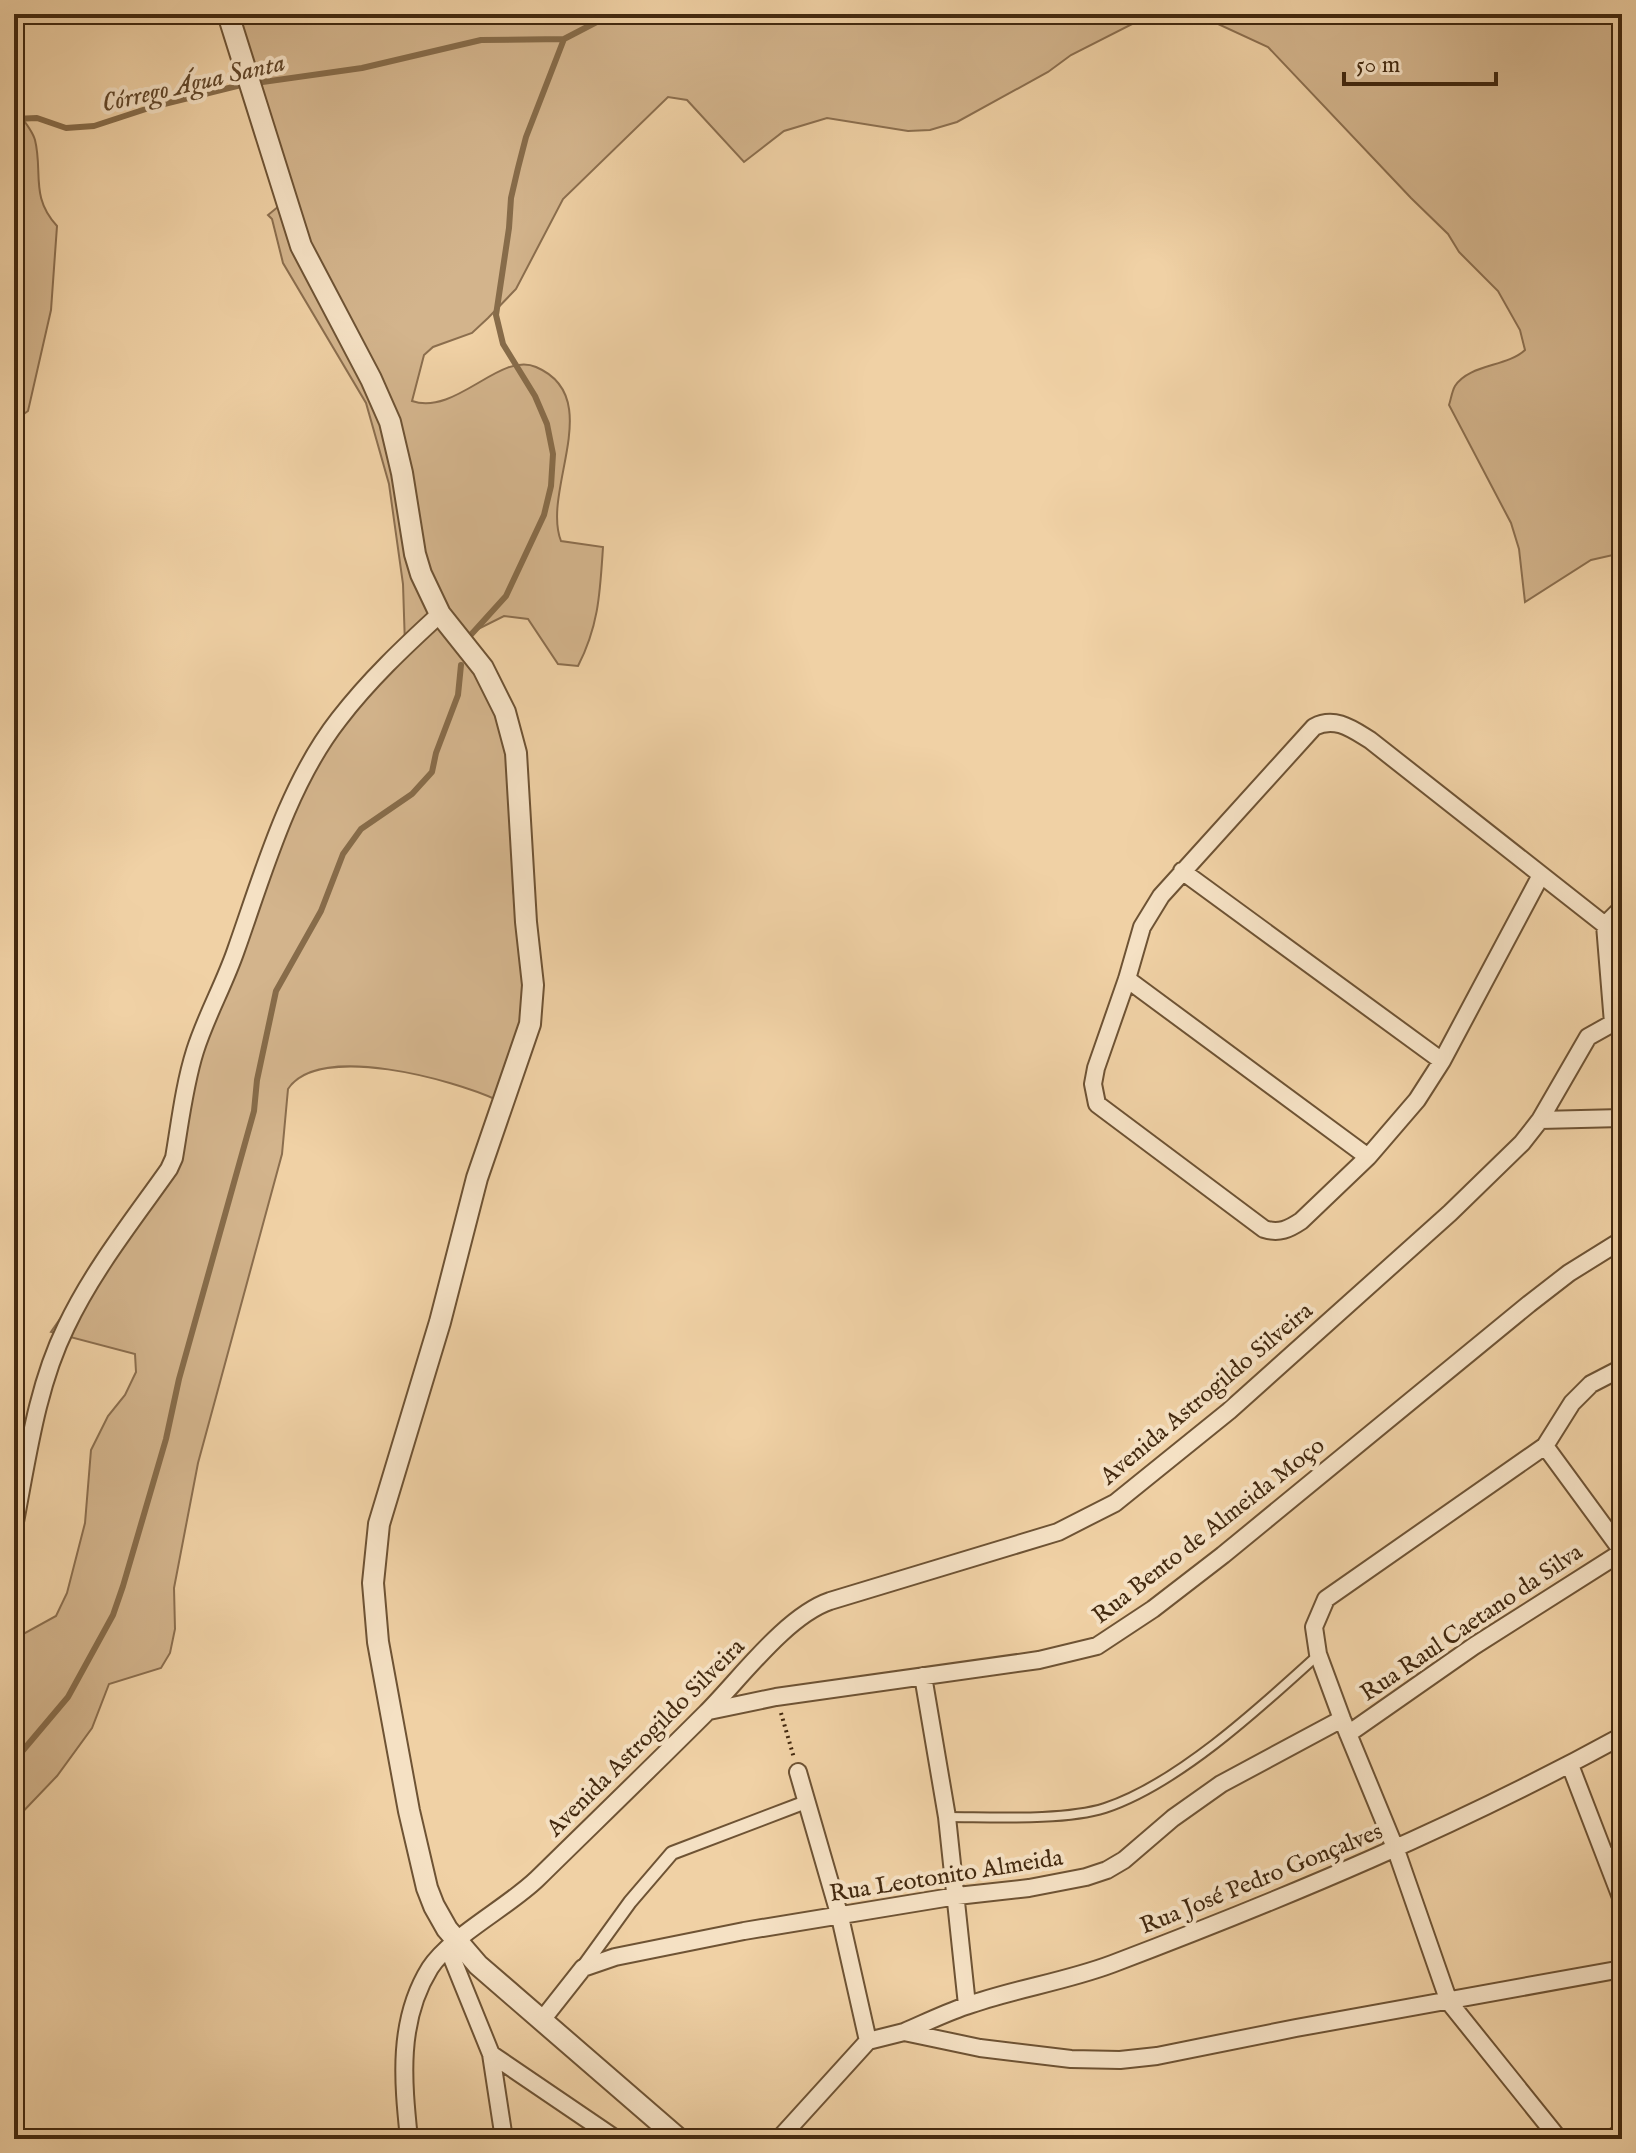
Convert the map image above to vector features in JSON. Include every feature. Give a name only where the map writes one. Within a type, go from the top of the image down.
[{"type":"street","points":[[228,14],[301,246],[371,379],[390,422],[415,554],[440,614],[483,668],[505,712],[516,753],[533,985],[528,1034],[477,1178],[440,1322],[382,1510],[373,1583],[378,1642],[409,1811],[427,1888],[453,1945],[491,2054],[504,2139]]},
{"type":"street","points":[[14,1527],[53,1356],[67,1325],[106,1258],[169,1169],[194,1054],[235,953],[275,839],[313,760],[338,719],[395,654],[440,614]]},
{"type":"street","points":[[1541,875],[1442,1061],[1417,1100],[1368,1157],[1290,1228],[1272,1232],[1264,1229],[1097,1104],[1093,1084],[1096,1068],[1142,927],[1161,896],[1182,871],[1314,727],[1324,722],[1333,721],[1370,740],[1605,925],[1617,1023]]},
{"type":"street","points":[[1182,871],[1442,1061]]},
{"type":"street","points":[[1605,925],[1622,908]]},
{"type":"street","points":[[1127,979],[1368,1157]]},
{"type":"street","name":"Avenida Astrogildo Silveira","points":[[409,2139],[403,2048],[409,2023],[431,1967],[453,1945],[519,1896],[791,1624],[810,1608],[1058,1532],[1115,1503],[1229,1411],[1515,1151],[1540,1120],[1588,1037],[1617,1023]]},
{"type":"street","points":[[1540,1120],[1622,1118]]},
{"type":"street","name":"Rua Bento de Almeida Moço","points":[[707,1711],[776,1697],[1068,1654],[1097,1646],[1176,1591],[1569,1273],[1622,1240]]},
{"type":"street","points":[[1559,2139],[1449,2002],[1396,1850],[1318,1654],[1314,1627],[1326,1599],[1545,1446],[1559,1421],[1582,1393],[1591,1384],[1622,1368]]},
{"type":"street","points":[[1545,1446],[1622,1551]]},
{"type":"street","name":"Rua Raul Caetano da Silva","points":[[1345,1727],[1622,1551]]},
{"type":"street","points":[[923,1676],[947,1817],[967,2005]]},
{"type":"street","name":"Rua Leotonito Almeida","points":[[583,1968],[661,1947],[1086,1877],[1124,1860],[1183,1810],[1221,1784],[1345,1727]]},
{"type":"street","name":"Rua José Pedro Gonçalves","points":[[868,2041],[904,2032],[967,2005],[1109,1965],[1396,1850],[1570,1765],[1622,1736]]},
{"type":"street","points":[[1570,1765],[1614,1855],[1622,1900]]},
{"type":"street","points":[[779,2139],[868,2041],[840,1917],[798,1772]]},
{"type":"street","points":[[542,2020],[630,1902],[672,1853],[806,1802]]},
{"type":"street","points":[[453,1945],[679,2139]]},
{"type":"street","points":[[904,2032],[980,2048],[1071,2059],[1120,2060],[1157,2056],[1622,1969]]},
{"type":"street","points":[[491,2054],[616,2139]]},
{"type":"street","points":[[1611,2139],[1622,2132]]},
{"type":"lane","points":[[947,1817],[1022,1817],[1084,1812],[1117,1803],[1186,1764],[1273,1696],[1318,1654]]},
{"type":"path","points":[[776,1697],[798,1772]]},
{"type":"shaded area","points":[[236,14],[1622,14],[1622,553],[1591,560],[1525,602],[1519,549],[1511,523],[1449,405],[1454,388],[1469,373],[1508,360],[1525,350],[1520,330],[1498,291],[1459,252],[1448,234],[1268,47],[1216,23],[1136,22],[1071,55],[1048,72],[957,122],[930,130],[908,131],[827,118],[784,131],[744,162],[687,100],[668,97],[563,199],[516,289],[472,333],[433,347],[424,355],[412,401],[428,403],[445,400],[522,364],[536,367],[557,381],[567,400],[570,422],[557,520],[561,541],[603,547],[594,622],[578,666],[558,664],[528,619],[504,616],[460,638],[511,729],[513,891],[526,941],[530,990],[497,1100],[420,1075],[356,1067],[328,1068],[304,1075],[288,1089],[282,1154],[198,1463],[174,1588],[175,1629],[170,1653],[161,1668],[109,1684],[92,1728],[57,1776],[14,1821],[14,1639],[56,1616],[67,1593],[85,1523],[91,1450],[136,1372],[135,1354],[51,1332],[174,1155],[205,1041],[277,840],[345,713],[405,646],[403,584],[389,484],[366,403],[283,263],[272,219],[268,215],[290,197]]},
{"type":"shaded area","points":[[14,108],[34,136],[40,194],[43,205],[57,226],[51,310],[28,411],[14,421]]},
{"type":"waterway","name":"Córrego Água Santa","points":[[14,119],[37,118],[66,128],[94,126],[152,107],[241,85],[362,68],[481,40],[564,39],[612,14]]},
{"type":"waterway","points":[[1609,14],[1622,29]]},
{"type":"waterway","points":[[468,638],[506,596],[544,515],[551,486],[553,454],[547,424],[535,396],[503,344],[496,315],[511,198],[518,168],[526,137],[564,39]]},
{"type":"waterway","points":[[14,1761],[68,1697],[113,1615],[123,1586],[254,1111],[257,1080],[276,991],[321,911],[343,854],[361,829],[412,794],[432,772],[458,695],[461,665]]}]
